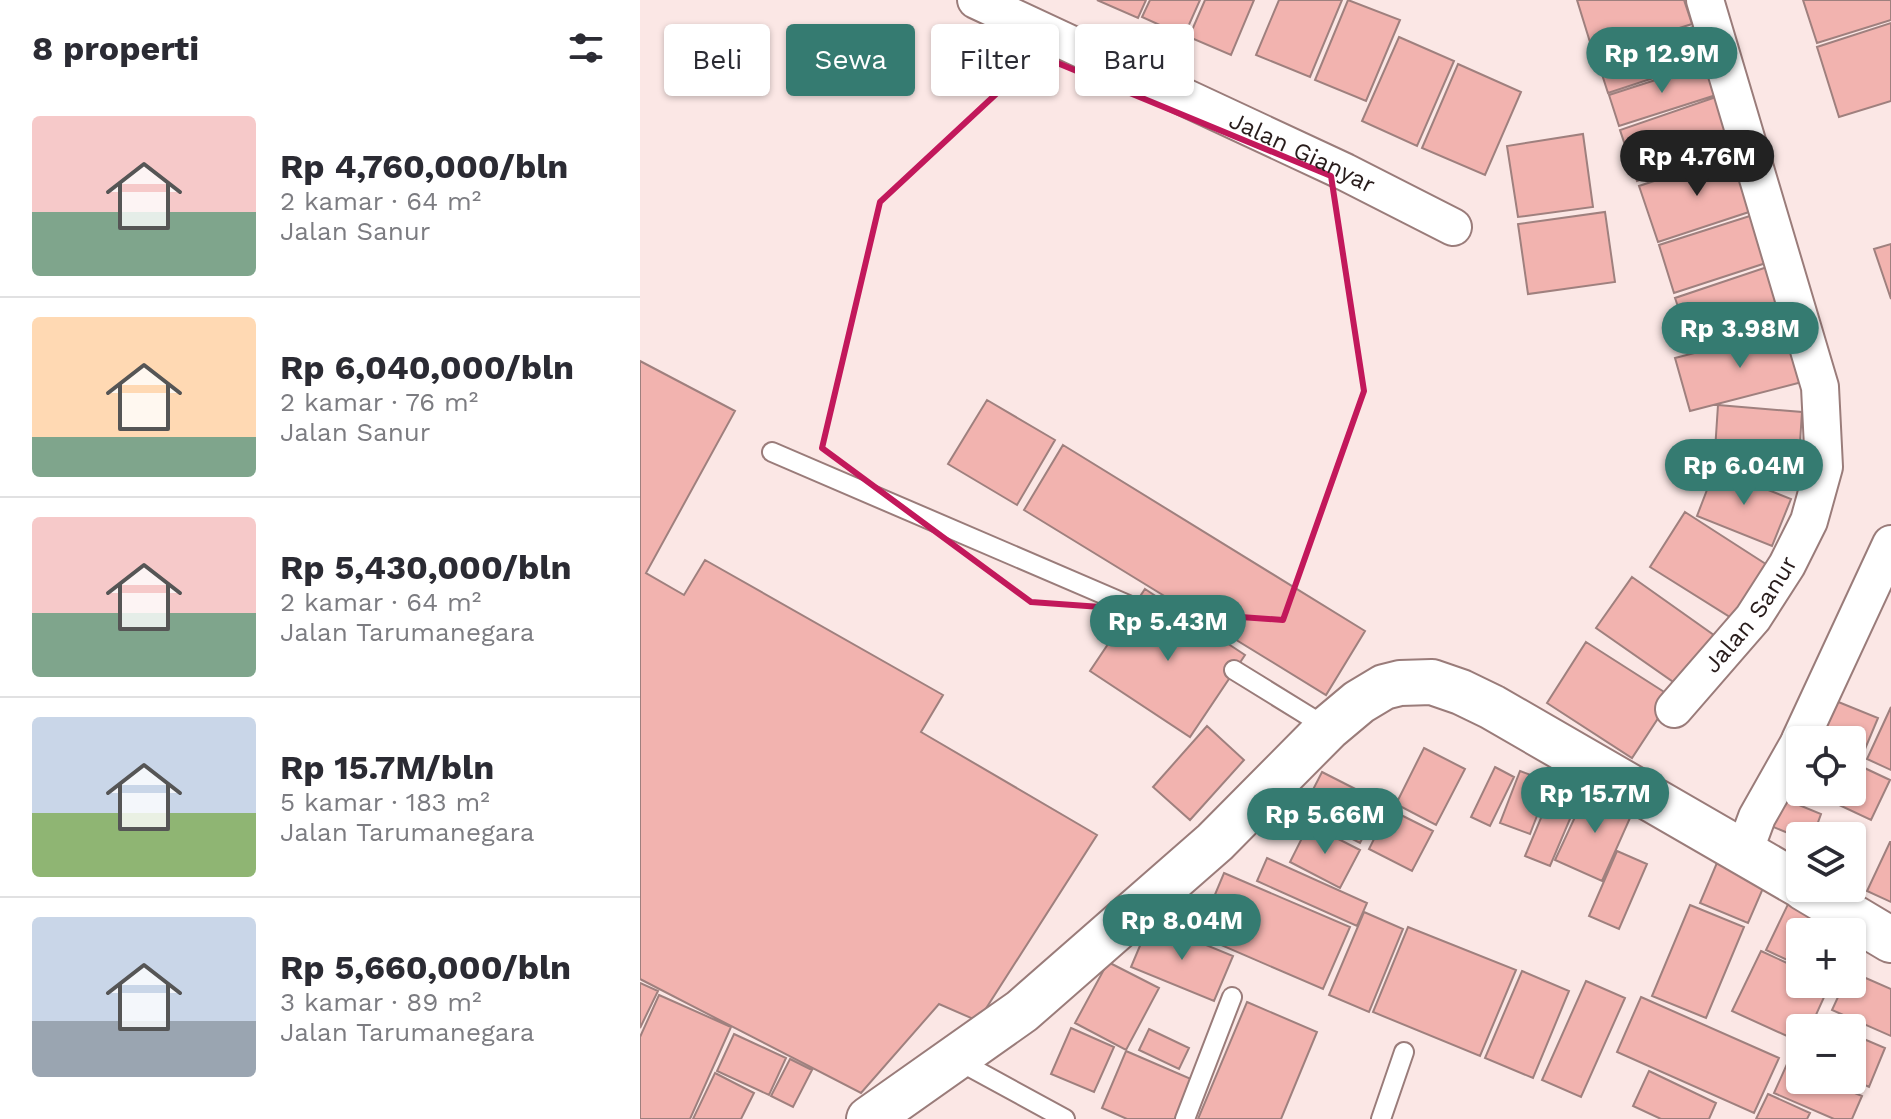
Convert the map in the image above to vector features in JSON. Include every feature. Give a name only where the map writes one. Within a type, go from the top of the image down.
[{"type":"street","name":"Jalan Gianyar","points":[[976,0],[1345,172],[1453,227]]},
{"type":"street","name":"Jalan Sanur","points":[[1674,709],[1753,618],[1778,578],[1809,521],[1824,467],[1820,387],[1705,0]]},
{"type":"street","points":[[1806,726],[1891,544]]},
{"type":"street","points":[[869,1119],[1022,1011],[1215,842],[1348,709],[1384,687],[1416,681],[1447,686],[1534,730],[1786,877]]},
{"type":"street","points":[[1744,852],[1757,817],[1786,765]]},
{"type":"street","points":[[1827,902],[1891,940]]},
{"type":"lane","points":[[772,452],[1133,607]]},
{"type":"lane","points":[[1234,670],[1328,728]]},
{"type":"lane","points":[[1185,1119],[1232,997]]},
{"type":"lane","points":[[1381,1119],[1404,1052]]},
{"type":"lane","points":[[955,1059],[1065,1119]]},
{"type":"highlighted area","points":[[1038,55],[1331,176],[1364,391],[1283,620],[1031,602],[822,448],[880,202]]},
{"type":"building","points":[[1097,0],[1146,0],[1138,18]]},
{"type":"building","points":[[1150,0],[1200,0],[1189,24],[1157,24],[1142,17]]},
{"type":"building","points":[[1205,0],[1254,0],[1231,55],[1194,39],[1194,25]]},
{"type":"building","points":[[1279,0],[1342,0],[1310,77],[1256,55]]},
{"type":"building","points":[[1348,0],[1400,20],[1366,101],[1315,80]]},
{"type":"building","points":[[1577,0],[1684,0],[1692,24],[1594,55]]},
{"type":"building","points":[[1803,0],[1891,0],[1891,20],[1817,43]]},
{"type":"building","points":[[1891,23],[1891,101],[1839,117],[1817,47]]},
{"type":"building","points":[[1693,27],[1705,61],[1608,93],[1597,59]]},
{"type":"building","points":[[1399,37],[1454,61],[1417,146],[1362,121]]},
{"type":"building","points":[[1458,64],[1521,92],[1485,175],[1422,148]]},
{"type":"building","points":[[1705,64],[1716,95],[1619,126],[1609,95]]},
{"type":"building","points":[[1716,97],[1734,149],[1637,181],[1620,130]]},
{"type":"building","points":[[1583,134],[1593,207],[1518,217],[1507,146]]},
{"type":"building","points":[[1736,154],[1755,210],[1658,242],[1639,186]]},
{"type":"building","points":[[1605,212],[1615,282],[1528,294],[1518,224]]},
{"type":"building","points":[[1756,214],[1772,261],[1674,293],[1659,245]]},
{"type":"building","points":[[1891,244],[1891,299],[1874,249]]},
{"type":"building","points":[[1773,265],[1791,319],[1693,351],[1675,298]]},
{"type":"building","points":[[1791,328],[1806,381],[1690,411],[1675,358]]},
{"type":"building","points":[[640,361],[735,411],[646,573],[684,595],[705,560],[943,695],[921,732],[1097,835],[978,1021],[939,1004],[861,1093],[640,979]]},
{"type":"building","points":[[987,400],[1055,440],[1017,505],[948,464]]},
{"type":"building","points":[[1718,405],[1802,412],[1798,473],[1714,466]]},
{"type":"building","points":[[1063,445],[1365,631],[1326,695],[1024,510]]},
{"type":"building","points":[[1715,469],[1791,499],[1772,546],[1697,516]]},
{"type":"building","points":[[1685,512],[1772,568],[1738,622],[1650,567]]},
{"type":"building","points":[[1632,577],[1718,638],[1682,688],[1596,628]]},
{"type":"building","points":[[1145,589],[1245,655],[1190,737],[1090,671]]},
{"type":"building","points":[[1586,642],[1672,697],[1632,758],[1547,703]]},
{"type":"building","points":[[1831,699],[1878,718],[1866,747],[1866,726],[1819,726]]},
{"type":"building","points":[[1891,707],[1891,770],[1867,759]]},
{"type":"building","points":[[1207,726],[1244,760],[1190,820],[1153,787]]},
{"type":"building","points":[[1424,748],[1465,769],[1436,825],[1396,804]]},
{"type":"building","points":[[1495,767],[1514,777],[1490,826],[1471,817]]},
{"type":"building","points":[[1562,768],[1587,779],[1550,866],[1525,856]]},
{"type":"building","points":[[1866,769],[1890,780],[1871,820],[1841,806],[1866,806]]},
{"type":"building","points":[[1520,771],[1550,782],[1530,834],[1500,823]]},
{"type":"building","points":[[1322,772],[1381,802],[1360,843],[1301,813]]},
{"type":"building","points":[[1588,789],[1634,809],[1602,881],[1555,860]]},
{"type":"building","points":[[1782,798],[1786,800],[1786,806],[1802,806],[1821,814],[1818,822],[1786,822],[1786,832],[1771,826]]},
{"type":"building","points":[[1389,809],[1433,831],[1412,871],[1369,849]]},
{"type":"building","points":[[1309,824],[1360,850],[1340,888],[1290,862]]},
{"type":"building","points":[[1891,842],[1891,902],[1867,891]]},
{"type":"building","points":[[1617,851],[1647,864],[1619,929],[1589,916]]},
{"type":"building","points":[[1267,858],[1367,903],[1357,926],[1257,881]]},
{"type":"building","points":[[1719,858],[1767,879],[1748,923],[1700,903]]},
{"type":"building","points":[[1224,873],[1350,927],[1323,989],[1198,935]]},
{"type":"building","points":[[1789,902],[1825,918],[1786,918],[1786,959],[1766,950]]},
{"type":"building","points":[[1690,905],[1744,927],[1706,1018],[1652,996]]},
{"type":"building","points":[[1364,912],[1403,929],[1369,1012],[1329,995]]},
{"type":"building","points":[[1150,922],[1233,956],[1214,1001],[1131,967]]},
{"type":"building","points":[[1408,927],[1516,970],[1480,1056],[1373,1012]]},
{"type":"building","points":[[1761,951],[1786,963],[1786,998],[1824,998],[1816,1014],[1786,1014],[1786,1036],[1732,1011]]},
{"type":"building","points":[[1108,962],[1159,988],[1126,1050],[1075,1023]]},
{"type":"building","points":[[1522,971],[1569,991],[1533,1078],[1485,1058]]},
{"type":"building","points":[[1866,978],[1891,989],[1891,1036],[1866,1025],[1866,1014],[1841,1014],[1832,1010],[1838,998],[1866,998]]},
{"type":"building","points":[[1586,981],[1625,998],[1581,1097],[1542,1080]]},
{"type":"building","points":[[640,983],[658,991],[640,1028]]},
{"type":"building","points":[[659,995],[731,1027],[690,1119],[640,1119],[640,1037]]},
{"type":"building","points":[[1641,997],[1779,1058],[1754,1113],[1617,1052]]},
{"type":"building","points":[[1247,1002],[1317,1032],[1281,1119],[1198,1119]]},
{"type":"building","points":[[1071,1028],[1114,1047],[1094,1092],[1051,1074]]},
{"type":"building","points":[[1149,1029],[1189,1048],[1179,1069],[1139,1050]]},
{"type":"building","points":[[734,1034],[786,1058],[769,1095],[717,1071]]},
{"type":"building","points":[[1866,1040],[1885,1048],[1869,1087],[1866,1086]]},
{"type":"building","points":[[1126,1051],[1191,1079],[1175,1119],[1127,1119],[1102,1108]]},
{"type":"building","points":[[790,1059],[812,1070],[793,1107],[771,1096]]},
{"type":"building","points":[[1786,1066],[1786,1094],[1862,1096],[1852,1119],[1834,1119],[1774,1093]]},
{"type":"building","points":[[1649,1071],[1716,1103],[1709,1119],[1661,1119],[1633,1106]]},
{"type":"building","points":[[715,1073],[754,1093],[741,1119],[693,1119]]},
{"type":"building","points":[[1768,1094],[1810,1113],[1807,1119],[1756,1119]]}]
